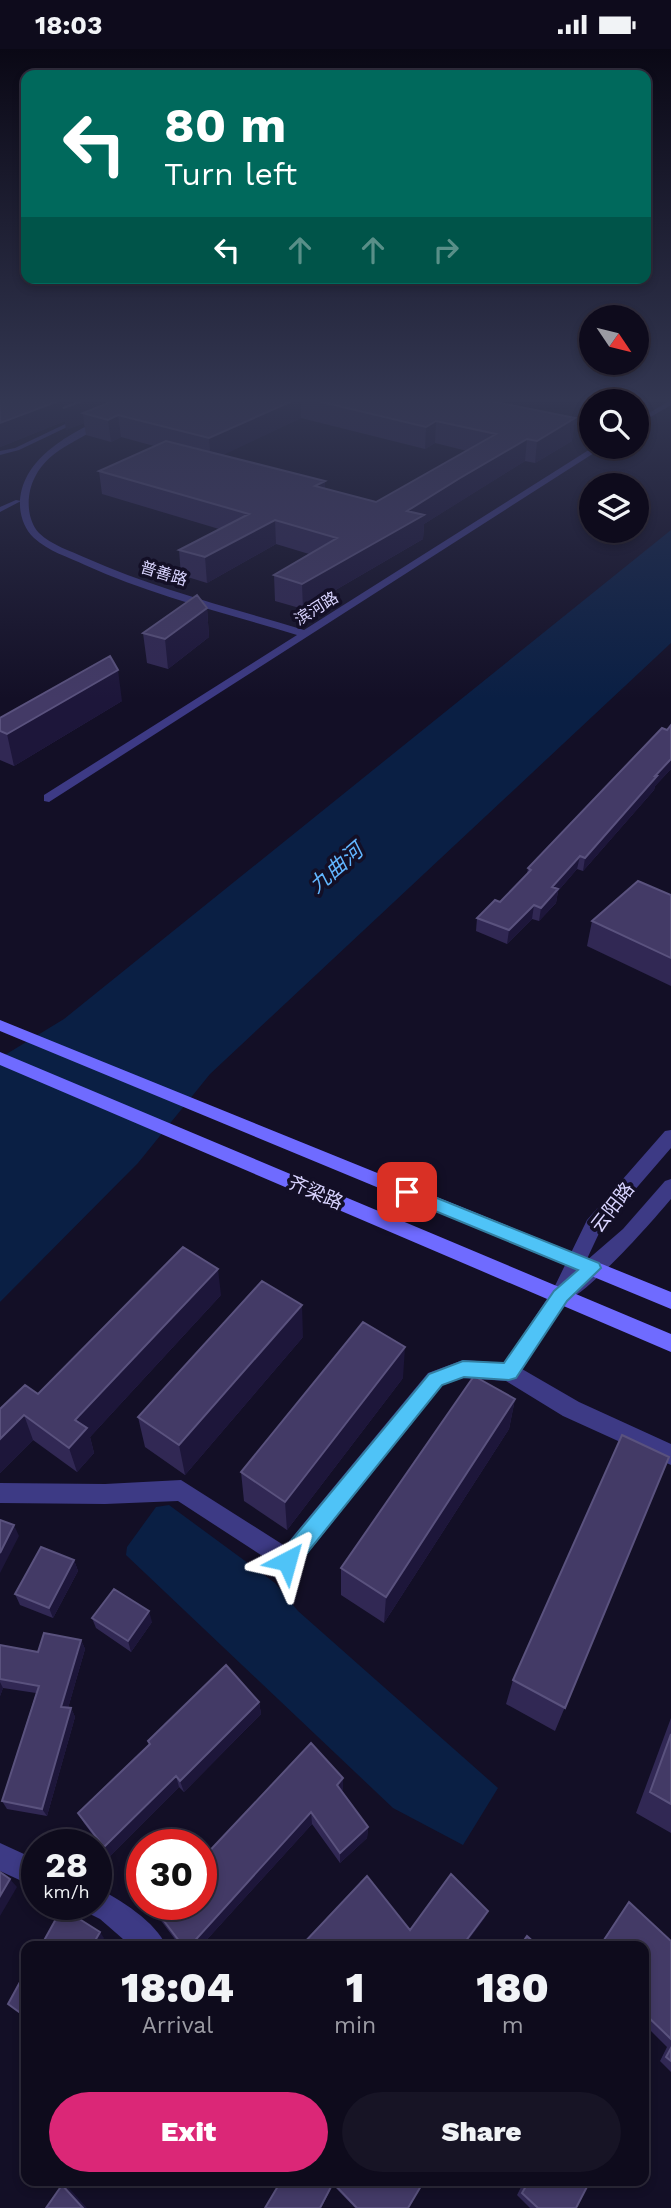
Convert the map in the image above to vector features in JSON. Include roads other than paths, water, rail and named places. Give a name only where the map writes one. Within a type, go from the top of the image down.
[{"type":"main road","name":"齐梁路","points":[[0,1025],[671,1301]]},
{"type":"main road","name":"齐梁路","points":[[0,1058],[671,1343]]},
{"type":"street","name":"滨河路","points":[[49,798],[520,498]]},
{"type":"street","name":"普善路","points":[[19,501],[20,511],[32,531],[57,548],[95,566],[305,634]]},
{"type":"street","name":"云阳路","points":[[585,1264],[594,1225],[671,1136]]},
{"type":"street","name":"云阳路","points":[[509,1372],[585,1264],[630,1234],[671,1186]]},
{"type":"street","points":[[0,1493],[105,1494],[181,1490],[287,1561],[435,1380],[463,1369],[509,1372],[571,1409],[671,1455]]},
{"type":"street","points":[[0,1857],[21,1867]]},
{"type":"street","points":[[112,1911],[146,1941]]},
{"type":"lane","points":[[0,510],[19,501]]},
{"type":"water","name":"九曲河","points":[[671,530],[671,643],[210,1074],[138,1163],[0,1302],[0,1058],[64,1019]]},
{"type":"water","points":[[169,1505],[275,1583],[298,1611],[498,1788],[463,1845],[393,1808],[126,1555],[127,1547],[156,1507]]}]
